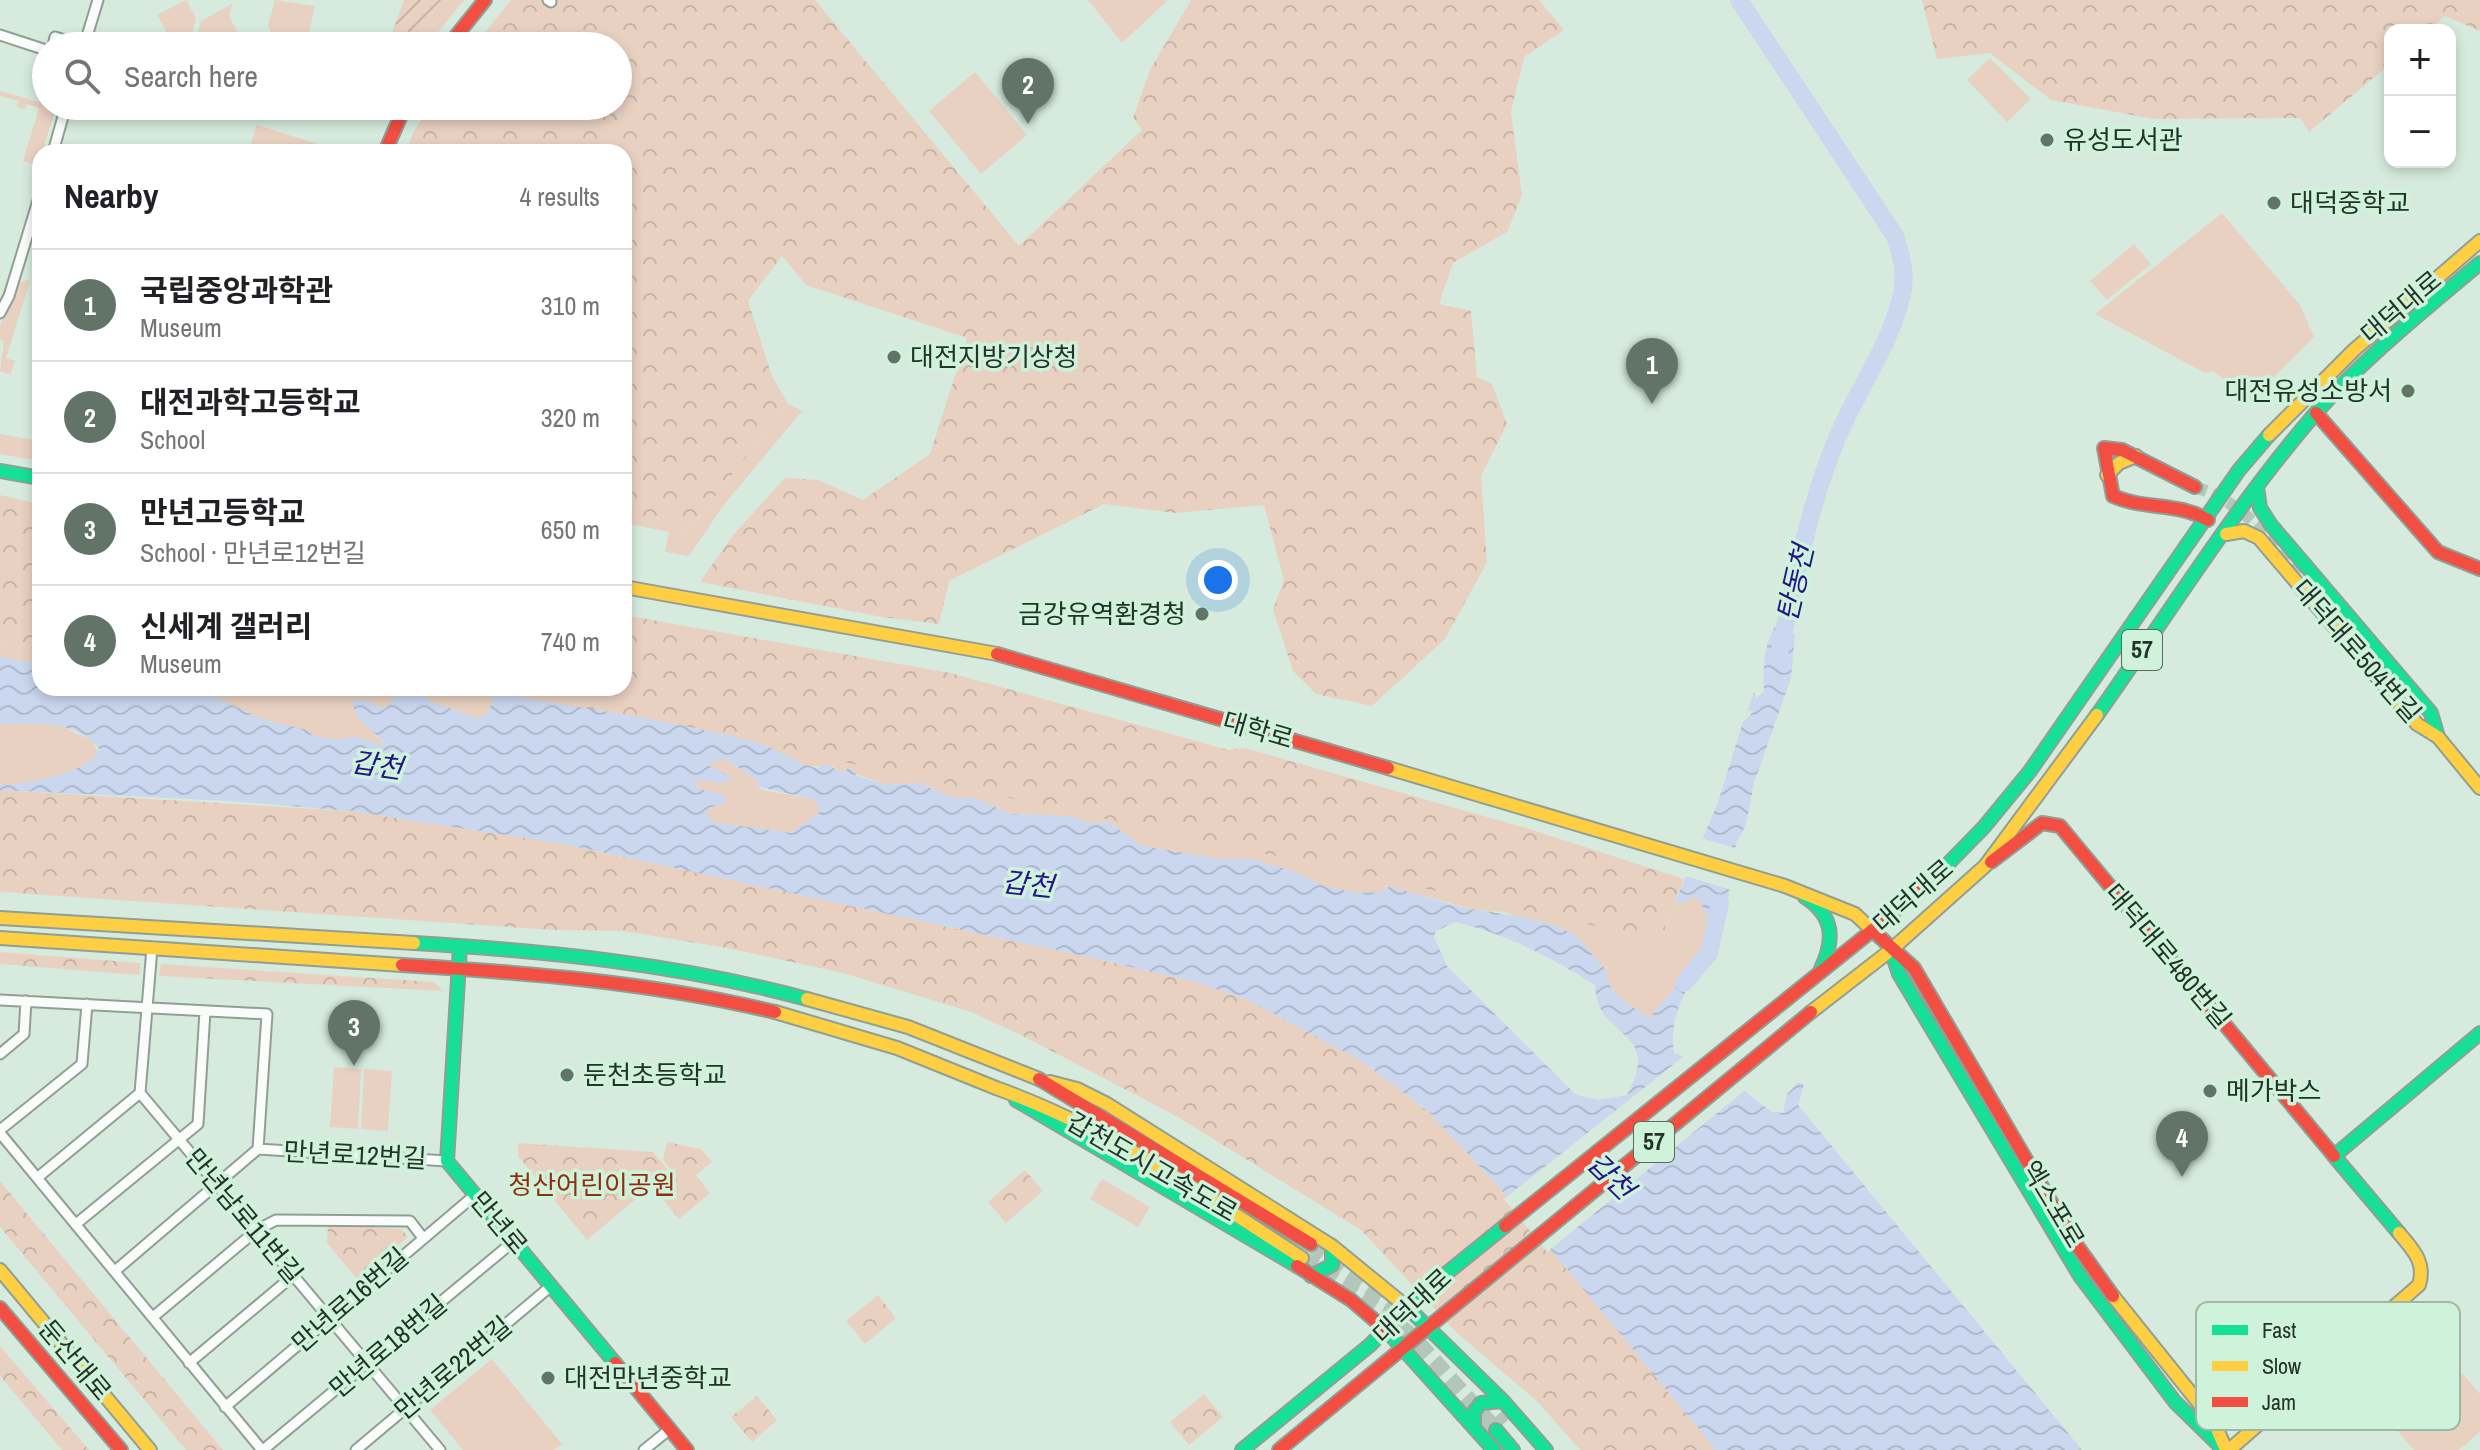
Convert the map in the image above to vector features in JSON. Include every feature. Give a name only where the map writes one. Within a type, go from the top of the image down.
[{"type":"main road","points":[[459,32],[485,0]]},
{"type":"main road","points":[[388,144],[399,120]]},
{"type":"main road","name":"대덕대로","points":[[1242,1450],[1386,1330],[1421,1294],[1821,969],[1875,931],[1957,858],[1997,815],[2208,520],[2239,470],[2272,429],[2366,336],[2480,241]]},
{"type":"main road","name":"대덕대로","points":[[1279,1450],[1867,966],[1891,950],[1985,866],[2039,798],[2257,487],[2316,413],[2386,342],[2480,263]]},
{"type":"main road","points":[[2316,413],[2438,552],[2480,569]]},
{"type":"main road","points":[[2195,487],[2136,456],[2104,448],[2113,496],[2121,501],[2198,511],[2208,520]]},
{"type":"main road","points":[[2107,475],[2119,463],[2136,456]]},
{"type":"main road","points":[[0,471],[32,477]]},
{"type":"main road","points":[[2257,487],[2260,508],[2271,525],[2431,713],[2438,737]]},
{"type":"main road","name":"대덕대로504번길","points":[[2226,534],[2244,531],[2259,538],[2480,788]]},
{"type":"main road","points":[[2316,600],[2309,590],[2314,583],[2323,585]]},
{"type":"main road","name":"대학로","points":[[632,588],[1011,657],[1785,886],[1837,904],[1875,931]]},
{"type":"main road","name":"대덕대로480번길","points":[[1985,866],[2042,823],[2052,822],[2060,826],[2417,1255],[2422,1263],[2422,1278],[2403,1302]]},
{"type":"main road","points":[[1785,886],[1812,901],[1832,926],[1829,952],[1821,969]]},
{"type":"main road","points":[[0,918],[584,956],[730,978],[908,1027],[1039,1079],[1077,1089],[1107,1104],[1332,1246],[1429,1328],[1503,1401],[1546,1450]]},
{"type":"main road","name":"엑스포로","points":[[1875,931],[1891,950],[1914,968],[2075,1243],[2129,1318],[2196,1400]]},
{"type":"main road","points":[[0,938],[585,977],[724,1000],[899,1049],[996,1088],[1359,1306],[1403,1348],[1494,1450]]},
{"type":"main road","points":[[447,1161],[460,946]]},
{"type":"main road","points":[[2334,1156],[2480,1033]]},
{"type":"main road","name":"갑천도시고속도로","points":[[1039,1079],[1311,1244]]},
{"type":"main road","name":"갑천도시고속도로","points":[[996,1088],[1025,1096],[1089,1127],[1302,1258]]},
{"type":"main road","name":"만년로","points":[[447,1161],[687,1450]]},
{"type":"main road","points":[[1311,1276],[1332,1265],[1332,1246]]},
{"type":"main road","name":"둔산대로","points":[[0,1270],[150,1450]]},
{"type":"main road","name":"둔산대로","points":[[0,1308],[121,1450]]},
{"type":"main road","points":[[1474,1428],[1474,1412],[1481,1403],[1503,1401]]},
{"type":"main road","points":[[1508,1420],[1533,1450]]},
{"type":"main road","points":[[1496,1430],[1513,1450]]},
{"type":"main road","name":"엑스포로","points":[[2217,1430],[2226,1450]]},
{"type":"main road","name":"대덕대로480번길","points":[[2226,1450],[2250,1430]]},
{"type":"street","points":[[88,32],[98,0]]},
{"type":"street","points":[[0,35],[32,45]]},
{"type":"street","points":[[55,144],[62,120]]},
{"type":"street","points":[[0,313],[9,296],[32,220]]},
{"type":"street","points":[[37,1178],[140,1093],[152,948]]},
{"type":"street","points":[[0,1000],[267,1014],[258,1149]]},
{"type":"street","points":[[0,1054],[24,1034],[26,1001]]},
{"type":"street","points":[[87,1004],[82,1064],[0,1132],[262,1450]]},
{"type":"street","points":[[76,1224],[198,1124],[205,1011]]},
{"type":"street","name":"만년남로11번길","points":[[140,1093],[440,1450]]},
{"type":"street","name":"만년로12번길","points":[[115,1271],[258,1149],[447,1161]]},
{"type":"street","name":"만년로16번길","points":[[225,1407],[475,1195]]},
{"type":"street","points":[[153,1317],[257,1230],[276,1220],[410,1221],[423,1238]]},
{"type":"street","name":"만년로18번길","points":[[262,1450],[514,1241]]},
{"type":"street","points":[[189,1363],[294,1275]]},
{"type":"street","name":"만년로22번길","points":[[356,1450],[551,1286]]},
{"type":"street","points":[[644,1450],[670,1429]]},
{"type":"green space","points":[[186,0],[196,18],[192,32],[167,32],[157,15]]},
{"type":"green space","points":[[275,0],[315,6],[309,32],[271,32],[268,26]]},
{"type":"green space","points":[[404,0],[442,0],[419,32],[409,32],[395,24]]},
{"type":"green space","points":[[442,0],[464,0],[438,32],[419,32]]},
{"type":"green space","points":[[511,0],[815,0],[1019,246],[1142,130],[1133,118],[1150,70],[1191,0],[1539,0],[1564,30],[1524,57],[1511,112],[1522,195],[1507,232],[1453,263],[1439,304],[1471,311],[1477,377],[1492,384],[1507,424],[1481,476],[1487,562],[1445,639],[1372,706],[1316,694],[1293,671],[1273,609],[1284,580],[1264,505],[1175,513],[1104,504],[949,581],[939,624],[882,617],[700,582],[733,535],[785,478],[818,480],[863,500],[930,454],[967,338],[806,285],[782,256],[748,301],[772,376],[788,404],[688,531],[632,519],[632,144],[410,144],[421,120],[632,120],[632,32],[485,32]]},
{"type":"green space","points":[[1088,0],[1164,0],[1166,2],[1122,43]]},
{"type":"green space","points":[[1922,0],[2480,0],[2480,31],[2445,16],[2436,24],[2384,24],[2384,69],[2309,132],[2300,118],[2154,119],[2051,100],[1990,53],[1937,59]]},
{"type":"green space","points":[[233,3],[229,16],[238,32],[198,32],[201,21]]},
{"type":"green space","points":[[395,24],[409,32],[392,32]]},
{"type":"green space","points":[[1990,58],[2031,99],[2007,122],[1967,80]]},
{"type":"green space","points":[[975,72],[1027,135],[981,174],[929,111]]},
{"type":"green space","points":[[0,91],[32,100],[32,106],[27,104],[25,109],[17,107],[18,101],[0,96]]},
{"type":"green space","points":[[35,120],[52,120],[45,144],[32,144],[32,164],[23,161]]},
{"type":"green space","points":[[257,125],[318,144],[251,144]]},
{"type":"green space","points":[[2222,213],[2300,305],[2314,337],[2251,400],[2213,371],[2205,373],[2095,314]]},
{"type":"green space","points":[[2134,244],[2151,264],[2107,300],[2090,281]]},
{"type":"green space","points":[[30,281],[6,358],[15,361],[10,375],[0,371],[4,341],[0,339],[0,325],[21,282]]},
{"type":"green space","points":[[788,404],[802,411],[723,506],[689,556],[665,552],[669,532],[632,525],[632,519],[688,531]]},
{"type":"green space","points":[[0,434],[32,440],[32,460],[0,454]]},
{"type":"green space","points":[[0,495],[32,502],[32,645],[0,643]]},
{"type":"green space","points":[[632,616],[950,673],[1229,750],[1245,748],[1526,828],[1684,879],[1665,926],[1665,941],[661,722],[510,696],[632,696]]},
{"type":"green space","points":[[0,643],[32,645],[32,663],[0,657]]},
{"type":"green space","points":[[213,696],[396,696],[385,709],[365,700],[374,734],[388,746],[353,736],[341,740],[316,737],[304,729],[264,720]]},
{"type":"green space","points":[[428,696],[494,696],[489,712],[479,719],[427,700]]},
{"type":"green space","points":[[29,722],[58,725],[92,740],[99,754],[78,768],[52,778],[25,784],[0,784],[0,724]]},
{"type":"green space","points":[[760,743],[1665,940],[1665,926],[1675,902],[1682,904],[1693,897],[1699,899],[1714,924],[1708,943],[1695,964],[1649,1018],[1614,992],[1607,978],[1607,970],[1593,960],[1590,950],[1505,912],[1476,910],[1389,887],[1380,892],[1360,893],[1326,887],[1295,872],[1253,859],[1217,859],[1140,845],[1110,822],[1089,823],[1070,816],[1011,814],[975,798],[953,798],[918,783],[888,785],[846,771],[842,773],[832,766],[807,766]]},
{"type":"green space","points":[[726,759],[759,782],[756,786],[763,790],[816,800],[820,812],[791,833],[712,822],[706,814],[708,808],[723,804],[723,795],[696,788],[695,780],[725,783],[705,763]]},
{"type":"green space","points":[[0,790],[350,811],[564,844],[1097,959],[1195,982],[1246,999],[1360,1060],[1428,1111],[1505,1194],[1716,1450],[1580,1450],[1537,1401],[1457,1333],[1361,1230],[1176,1116],[971,1012],[843,973],[727,948],[623,931],[553,930],[0,892]]},
{"type":"green space","points":[[0,952],[140,963],[140,975],[0,964]]},
{"type":"green space","points":[[161,964],[434,982],[443,991],[159,976]]},
{"type":"green space","points":[[334,1067],[361,1069],[358,1129],[330,1127]]},
{"type":"green space","points":[[364,1069],[392,1071],[388,1131],[361,1129]]},
{"type":"green space","points":[[667,1142],[701,1149],[712,1162],[696,1175],[710,1193],[679,1219],[657,1192],[676,1176],[663,1160]]},
{"type":"green space","name":"청산어린이공원","points":[[518,1143],[653,1152],[669,1171],[587,1240],[518,1156]]},
{"type":"green space","points":[[1025,1170],[1043,1191],[1006,1223],[988,1202]]},
{"type":"green space","points":[[1102,1179],[1150,1207],[1138,1227],[1090,1199]]},
{"type":"green space","points":[[0,1181],[223,1450],[186,1450],[0,1227]]},
{"type":"green space","points":[[328,1225],[401,1229],[408,1237],[357,1279],[327,1243]]},
{"type":"green space","points":[[878,1295],[896,1318],[865,1344],[846,1321]]},
{"type":"green space","points":[[0,1346],[89,1450],[62,1450],[0,1376]]},
{"type":"green space","points":[[492,1359],[562,1444],[554,1450],[463,1450],[430,1410]]},
{"type":"green space","points":[[2462,1373],[2480,1394],[2480,1432],[2459,1450],[2414,1450],[2397,1430],[2460,1430]]},
{"type":"green space","points":[[1204,1394],[1223,1417],[1189,1445],[1170,1422]]},
{"type":"green space","points":[[757,1396],[777,1420],[752,1442],[731,1417]]},
{"type":"water","points":[[1778,622],[1795,635],[1791,678],[1754,783],[1746,825],[1736,844],[1724,927],[1707,918],[1699,899],[1693,897],[1682,904],[1675,902],[1717,805],[1743,722],[1752,713],[1751,710],[1747,711],[1754,692],[1756,699],[1764,691],[1767,647]]},
{"type":"water","name":"갑천","points":[[0,657],[32,663],[32,696],[213,696],[264,720],[304,729],[316,737],[341,740],[353,736],[388,746],[356,716],[352,700],[365,700],[385,709],[396,696],[428,696],[427,700],[479,719],[489,712],[494,696],[513,696],[723,734],[763,745],[810,766],[818,768],[825,763],[842,773],[850,767],[857,776],[888,785],[918,783],[953,798],[975,798],[1011,814],[1070,816],[1089,823],[1110,822],[1140,845],[1217,859],[1253,859],[1295,872],[1326,887],[1360,893],[1380,892],[1389,887],[1456,906],[1547,923],[1580,940],[1607,970],[1607,978],[1614,992],[1649,1018],[1695,964],[1700,968],[1675,1019],[1674,1053],[1713,1068],[1772,1112],[1783,1113],[1787,1094],[1798,1083],[1804,1084],[1798,1105],[2082,1450],[1716,1450],[1505,1194],[1428,1111],[1360,1060],[1246,999],[1195,982],[1097,959],[564,844],[350,811],[229,801],[0,790],[0,784],[24,783],[71,771],[94,757],[99,749],[79,732],[40,724],[0,724]],"holes":[[[726,759],[759,782],[756,786],[815,800],[820,812],[791,833],[712,822],[707,815],[708,808],[723,804],[726,800],[723,795],[696,788],[695,780],[725,783],[732,778],[706,764]],[[1455,922],[1528,948],[1595,985],[1598,1003],[1633,1045],[1638,1057],[1636,1073],[1627,1095],[1598,1100],[1575,1094],[1447,966],[1434,937],[1436,931]]]},
{"type":"pier","points":[[1697,837],[1739,849],[1732,890],[1682,875]]},
{"type":"pier","points":[[1688,1053],[1715,1065],[1749,1087],[1547,1252],[1504,1199]]},
{"type":"waterway","name":"탄동천","points":[[1739,0],[1895,236],[1903,269],[1902,293],[1894,320],[1838,436],[1819,488],[1780,650]]},
{"type":"waterway","name":"탄동천","points":[[1684,983],[1709,953],[1720,903]]},
{"type":"tunnel","points":[[2195,487],[2234,506],[2250,519],[2322,601]]},
{"type":"tunnel","points":[[1311,1244],[1401,1310]]},
{"type":"tunnel","points":[[1302,1258],[1413,1337],[1496,1430]]},
{"type":"tunnel","points":[[1485,1394],[1508,1420]]},
{"type":"traffic: fast","points":[[2097,715],[2229,524],[2314,415],[2373,355],[2480,263]]},
{"type":"traffic: fast","points":[[1941,871],[1984,827],[2030,771],[2239,470],[2269,435]]},
{"type":"traffic: fast","points":[[0,471],[32,477]]},
{"type":"traffic: fast","points":[[2257,487],[2260,508],[2271,525],[2431,713],[2438,737]]},
{"type":"traffic: fast","points":[[1805,897],[1822,912],[1829,929],[1830,938],[1821,969]]},
{"type":"traffic: fast","points":[[414,943],[612,961],[710,977],[807,999]]},
{"type":"traffic: fast","points":[[460,946],[447,1161],[615,1363]]},
{"type":"traffic: fast","points":[[1891,950],[1899,974],[2080,1276],[2175,1402],[2196,1423]]},
{"type":"traffic: fast","points":[[2399,1233],[2334,1156],[2480,1033]]},
{"type":"traffic: fast","points":[[1016,1100],[1297,1266]]},
{"type":"traffic: fast","points":[[1242,1450],[1370,1345],[1421,1294],[1505,1226]]},
{"type":"traffic: fast","points":[[1311,1276],[1332,1265],[1332,1246]]},
{"type":"traffic: fast","points":[[1408,1308],[1503,1401],[1546,1450]]},
{"type":"traffic: fast","points":[[1386,1330],[1494,1450]]},
{"type":"traffic: fast","points":[[1474,1428],[1474,1412],[1481,1403],[1503,1401]]},
{"type":"traffic: fast","points":[[1496,1430],[1513,1450]]},
{"type":"traffic: fast","points":[[2204,1430],[2224,1450]]},
{"type":"traffic: slow","points":[[2269,435],[2354,350],[2480,241]]},
{"type":"traffic: slow","points":[[2107,475],[2119,463],[2136,456]]},
{"type":"traffic: slow","points":[[2226,534],[2244,531],[2259,538],[2417,724],[2438,737],[2480,788]]},
{"type":"traffic: slow","points":[[632,588],[997,654]]},
{"type":"traffic: slow","points":[[1811,1012],[1891,950],[1985,866],[2097,715]]},
{"type":"traffic: slow","points":[[1388,768],[1785,886],[1855,914],[1872,930]]},
{"type":"traffic: slow","points":[[0,918],[414,943]]},
{"type":"traffic: slow","points":[[0,938],[402,965]]},
{"type":"traffic: slow","points":[[807,999],[908,1027],[1039,1079]]},
{"type":"traffic: slow","points":[[775,1012],[897,1048],[996,1088]]},
{"type":"traffic: slow","points":[[1050,1082],[1077,1089],[1107,1104],[1332,1246],[1408,1308]]},
{"type":"traffic: slow","points":[[996,1088],[1116,1142],[1302,1258]]},
{"type":"traffic: slow","points":[[2399,1233],[2413,1251],[2421,1270],[2419,1285],[2399,1302]]},
{"type":"traffic: slow","points":[[0,1270],[150,1450]]},
{"type":"traffic: slow","points":[[2113,1296],[2196,1400]]},
{"type":"traffic: slow","points":[[2217,1430],[2226,1450]]},
{"type":"traffic: slow","points":[[2229,1450],[2252,1430]]},
{"type":"traffic: jam","points":[[459,32],[485,0]]},
{"type":"traffic: jam","points":[[388,144],[399,120]]},
{"type":"traffic: jam","points":[[2316,413],[2438,552],[2480,569]]},
{"type":"traffic: jam","points":[[2195,487],[2122,450],[2104,448],[2113,496],[2197,514],[2208,520]]},
{"type":"traffic: jam","points":[[997,654],[1388,768]]},
{"type":"traffic: jam","points":[[1991,862],[2042,823],[2060,826],[2334,1156]]},
{"type":"traffic: jam","points":[[1505,1226],[1879,925],[1941,871]]},
{"type":"traffic: jam","points":[[1872,930],[1914,968],[2075,1243],[2113,1296]]},
{"type":"traffic: jam","points":[[402,965],[590,980],[682,993],[775,1012]]},
{"type":"traffic: jam","points":[[1279,1450],[1811,1012]]},
{"type":"traffic: jam","points":[[1039,1079],[1311,1244]]},
{"type":"traffic: jam","points":[[1297,1266],[1351,1300],[1386,1330]]},
{"type":"traffic: jam","points":[[0,1308],[121,1450]]},
{"type":"traffic: jam","points":[[615,1363],[687,1450]]},
{"type":"place","name":"대전과학고등학교","points":[[1028,124]]},
{"type":"place","name":"유성도서관","points":[[2047,140]]},
{"type":"place","name":"대덕중학교","points":[[2274,203]]},
{"type":"place","name":"대전지방기상청","points":[[894,357]]},
{"type":"place","name":"대전유성소방서","points":[[2408,391]]},
{"type":"place","name":"국립중앙과학관","points":[[1652,404]]},
{"type":"place","name":"금강유역환경청","points":[[1202,614]]},
{"type":"place","name":"만년고등학교","points":[[354,1066]]},
{"type":"place","name":"둔천초등학교","points":[[567,1075]]},
{"type":"place","name":"메가박스","points":[[2210,1091]]},
{"type":"place","name":"신세계 갤러리","points":[[2182,1177]]},
{"type":"place","name":"대전만년중학교","points":[[548,1378]]}]
